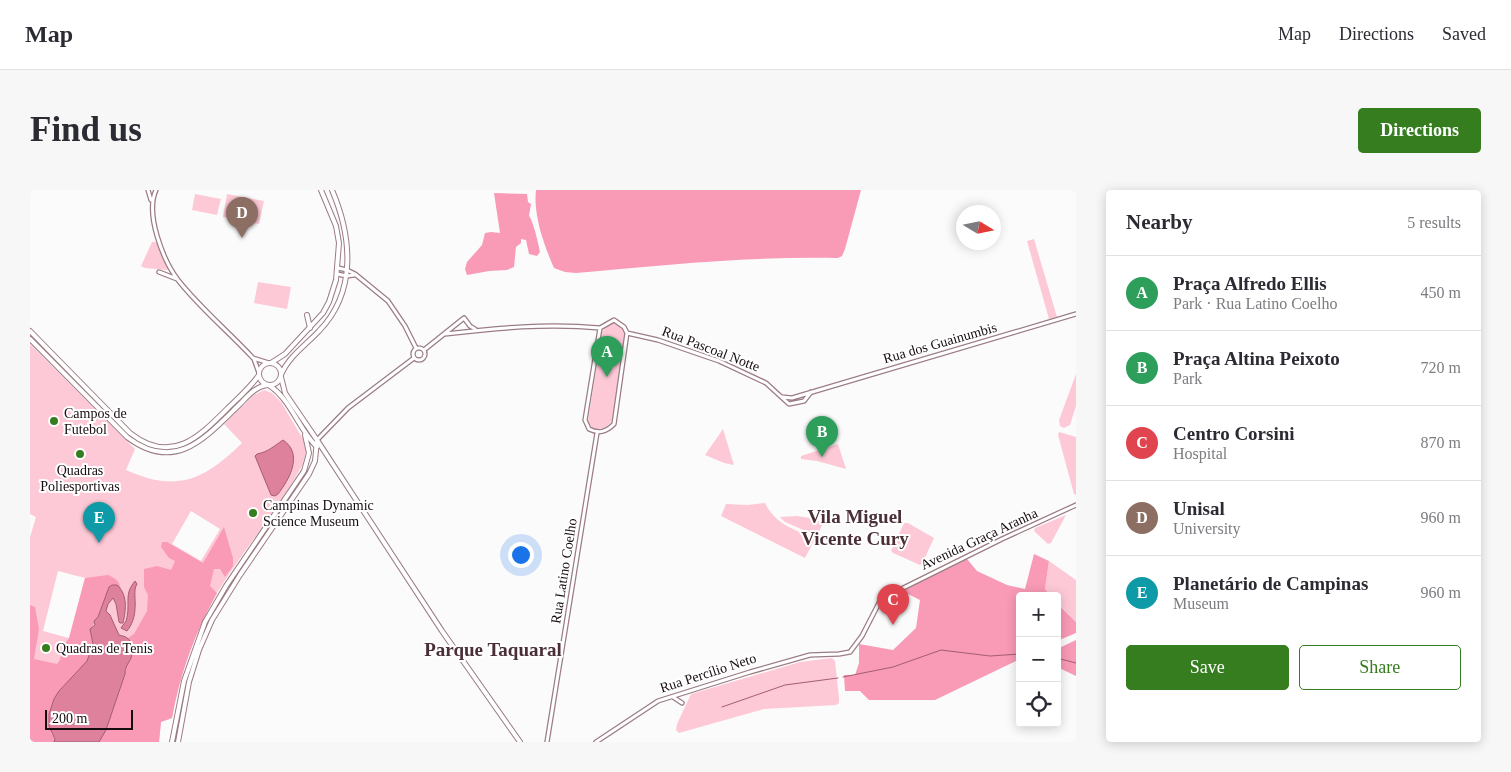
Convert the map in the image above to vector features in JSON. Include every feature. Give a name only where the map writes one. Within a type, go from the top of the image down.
[{"type":"main road","points":[[30,331],[130,432],[142,441],[158,446],[179,446],[193,440],[205,431],[251,386],[263,366],[285,354],[323,313],[329,302],[337,274],[339,243],[336,226],[321,190]]},
{"type":"main road","points":[[30,339],[132,441],[148,449],[172,452],[184,450],[200,442],[254,390],[278,383],[286,364],[326,324],[335,310],[345,286],[348,248],[345,228],[332,190]]},
{"type":"main road","points":[[307,315],[311,327],[317,333]]},
{"type":"main road","points":[[270,363],[279,368],[285,393],[453,647],[520,742]]},
{"type":"main road","points":[[259,374],[262,382],[280,394],[306,434],[328,459]]},
{"type":"main road","points":[[172,742],[184,681],[199,635],[211,610],[226,586],[304,471],[309,453],[306,434]]},
{"type":"main road","points":[[178,742],[189,682],[199,650],[212,620],[240,575],[309,474],[316,456],[317,440]]},
{"type":"main road","points":[[316,456],[323,454]]},
{"type":"street","points":[[148,190],[152,201],[155,232],[178,280],[253,358],[259,374]]},
{"type":"street","points":[[152,201],[156,190]]},
{"type":"street","points":[[338,268],[355,274],[388,301],[405,326],[416,348]]},
{"type":"street","points":[[159,272],[178,280]]},
{"type":"street","points":[[337,274],[347,276],[355,274]]},
{"type":"street","name":"Rua dos Guainumbis","points":[[782,397],[792,398],[1076,314]]},
{"type":"street","points":[[424,350],[464,318],[470,326],[477,329]]},
{"type":"street","points":[[445,334],[477,329],[556,325],[600,328],[614,320],[624,327],[627,333],[614,424],[603,432],[597,433],[588,429],[585,420],[600,328]]},
{"type":"street","name":"Rua Pascoal Notte","points":[[627,333],[658,340],[719,361],[766,383],[782,397]]},
{"type":"street","points":[[416,348],[420,347],[424,350]]},
{"type":"street","points":[[414,358],[413,353],[416,348]]},
{"type":"street","points":[[414,358],[420,360],[423,358],[424,350]]},
{"type":"street","points":[[253,358],[270,363]]},
{"type":"street","points":[[317,440],[348,408],[414,358]]},
{"type":"street","name":"Rua dos Guainumbis","points":[[782,397],[792,405],[804,402],[811,392]]},
{"type":"street","points":[[310,431],[317,434],[324,431]]},
{"type":"street","name":"Rua Latino Coelho","points":[[547,742],[597,433]]},
{"type":"street","name":"Avenida Graça Aranha","points":[[839,654],[846,653],[854,648],[881,599],[1002,539],[1075,507]]},
{"type":"street","name":"Rua Percílio Neto","points":[[596,742],[652,704],[786,661],[810,655],[839,654]]},
{"type":"street","points":[[673,697],[682,703]]},
{"type":"shaded area","points":[[536,190],[861,190],[845,249],[842,256],[838,258],[740,260],[576,273],[554,268],[543,240],[538,220]]},
{"type":"shaded area","points":[[494,193],[527,194],[528,202],[531,204],[529,216],[540,252],[537,256],[529,254],[526,240],[521,239],[521,243],[516,247],[514,267],[507,270],[467,275],[465,269],[467,262],[482,245],[485,233],[500,233]]},
{"type":"shaded area","points":[[195,194],[221,199],[217,215],[192,210]]},
{"type":"shaded area","points":[[227,194],[264,201],[259,224],[223,217]]},
{"type":"shaded area","points":[[1034,239],[1057,317],[1049,319],[1027,241]]},
{"type":"shaded area","points":[[152,242],[157,243],[168,268],[167,270],[141,266]]},
{"type":"shaded area","points":[[258,282],[291,287],[287,309],[254,303]]},
{"type":"shaded area","points":[[615,322],[622,327],[625,334],[612,420],[604,428],[594,429],[588,421],[602,332],[608,324]]},
{"type":"shaded area","points":[[30,344],[135,449],[126,470],[144,477],[160,481],[189,479],[215,466],[242,443],[224,424],[254,395],[264,390],[272,393],[281,402],[303,439],[306,452],[302,466],[282,499],[227,577],[201,623],[179,685],[172,718],[161,722],[159,742],[30,742],[30,537],[36,517],[30,514]],"holes":[[[191,511],[220,529],[201,561],[172,544]],[[58,571],[85,578],[69,638],[43,631]]]},
{"type":"shaded area","points":[[1076,374],[1076,406],[1070,425],[1064,428],[1060,426],[1059,420]]},
{"type":"shaded area","points":[[723,429],[734,465],[705,455]]},
{"type":"shaded area","points":[[1059,432],[1076,437],[1076,495],[1074,494],[1058,435]]},
{"type":"shaded area","points":[[283,440],[293,452],[294,460],[286,482],[275,496],[271,495],[255,456]]},
{"type":"shaded area","points":[[838,444],[846,469],[817,461],[801,459],[801,456]]},
{"type":"shaded area","points":[[765,503],[780,521],[815,539],[805,558],[721,516],[726,504],[748,505]]},
{"type":"shaded area","points":[[1066,515],[1051,543],[1048,544],[1034,531],[1035,528]]},
{"type":"shaded area","points":[[797,516],[823,523],[817,536],[785,522],[780,517]]},
{"type":"shaded area","points":[[904,523],[908,523],[934,538],[920,565],[891,551]]},
{"type":"shaded area","points":[[224,527],[233,558],[233,566],[225,577],[220,569],[214,569],[210,586],[217,593],[189,654],[179,685],[172,718],[161,722],[159,742],[99,742],[114,706],[124,673],[128,658],[128,638],[134,634],[147,611],[148,595],[144,587],[144,569],[157,566],[171,570],[175,561],[169,558],[161,547],[162,542],[167,542],[203,563]]},
{"type":"shaded area","points":[[1034,554],[1049,561],[1045,589],[1048,592],[1016,592],[1016,661],[935,700],[869,700],[860,691],[845,691],[844,675],[855,675],[859,663],[859,644],[893,650],[916,628],[920,600],[902,591],[967,559],[977,571],[1007,585],[1025,589]]},
{"type":"shaded area","points":[[1049,561],[1076,580],[1076,622],[1061,606],[1061,592],[1048,592],[1045,589]]},
{"type":"shaded area","points":[[108,575],[119,583],[121,589],[117,586],[109,587],[102,609],[92,627],[93,644],[87,661],[51,733],[55,739],[54,742],[30,742],[30,605],[35,607],[39,629],[34,659],[57,664],[60,660],[62,648],[69,638],[85,578]]},
{"type":"shaded area","points":[[135,581],[137,584],[134,614],[132,623],[127,631],[121,628],[127,619],[128,594]]},
{"type":"shaded area","points":[[117,585],[121,589],[125,598],[123,623],[119,622],[113,598],[108,604],[106,611],[110,615],[119,635],[129,639],[132,653],[106,730],[99,742],[54,742],[55,739],[49,726],[49,714],[54,699],[87,661],[93,644],[90,629],[95,625],[94,621],[98,617],[109,587]]},
{"type":"shaded area","points":[[1061,607],[1076,622],[1076,633],[1061,639]]},
{"type":"shaded area","points":[[1076,640],[1076,676],[1061,669],[1061,647]]},
{"type":"shaded area","points":[[832,658],[835,661],[839,698],[839,703],[836,705],[764,709],[679,733],[676,730],[691,694],[800,662]]},
{"type":"waterway","points":[[843,677],[893,667],[941,650],[990,656],[1016,654]]},
{"type":"waterway","points":[[1061,659],[1076,663]]},
{"type":"waterway","points":[[722,707],[785,685],[838,678]]},
{"type":"place","name":"Unisal","points":[[242,238]]},
{"type":"place","name":"Praça Alfredo Ellis","points":[[607,377]]},
{"type":"place","name":"Campos de Futebol","points":[[54,421]]},
{"type":"place","name":"Quadras Poliesportivas","points":[[80,454]]},
{"type":"place","name":"Praça Altina Peixoto","points":[[822,457]]},
{"type":"place","name":"Campinas Dynamic Science Museum","points":[[253,513]]},
{"type":"place","name":"Planetário de Campinas","points":[[99,543]]},
{"type":"place","name":"Centro Corsini","points":[[893,625]]},
{"type":"place","name":"Quadras de Tenis","points":[[46,648]]},
{"type":"district","name":"Vila Miguel Vicente Cury","points":[[855,527]]},
{"type":"district","name":"Parque Taquaral","points":[[493,649]]}]
